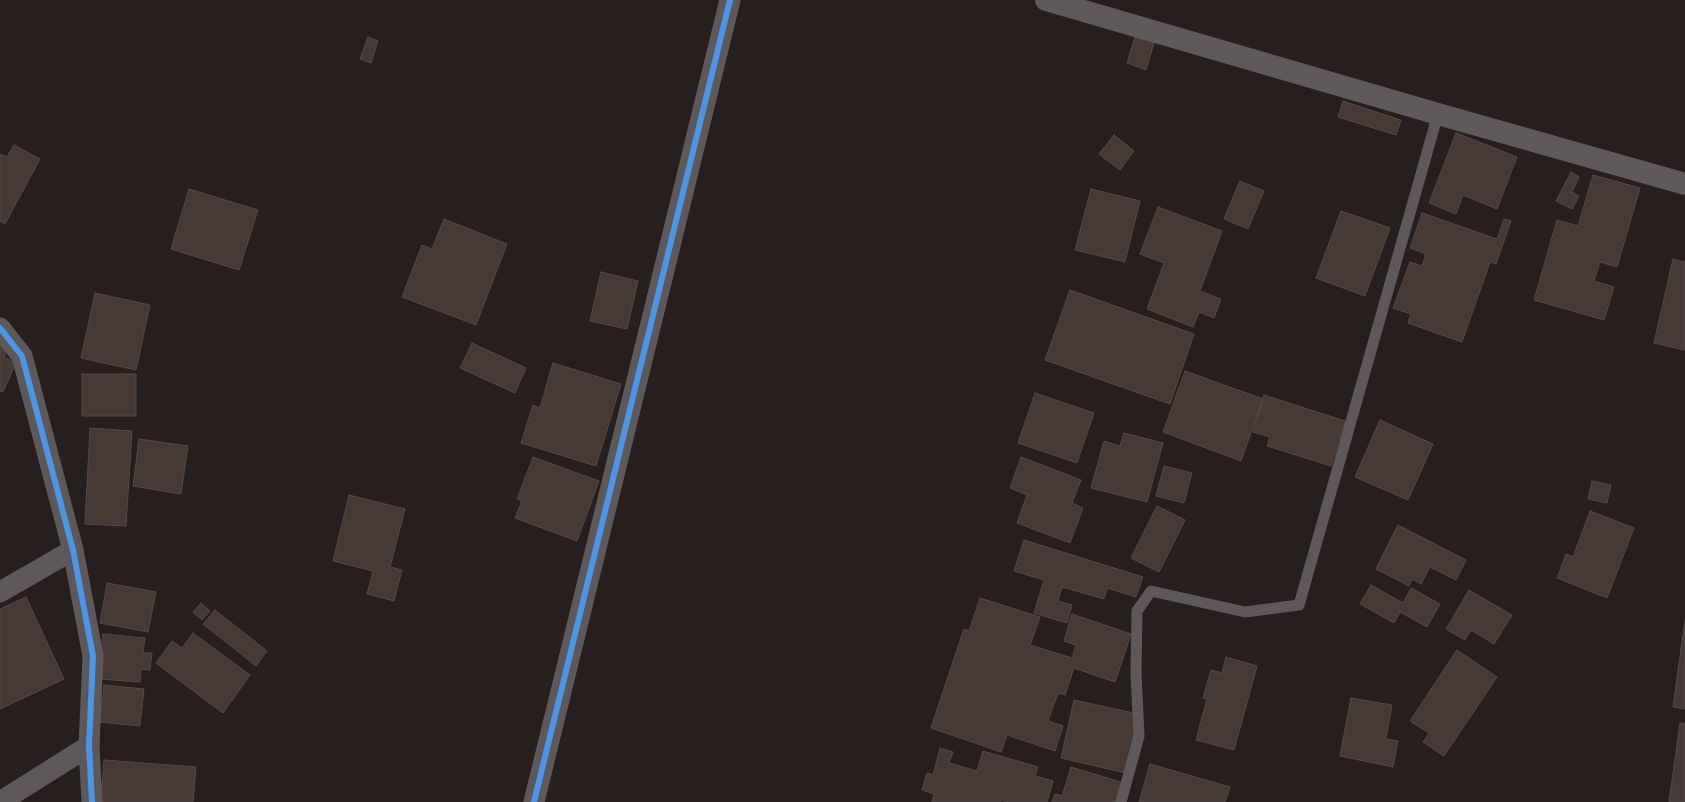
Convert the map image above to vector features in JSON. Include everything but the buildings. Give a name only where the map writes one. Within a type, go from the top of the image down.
[{"type":"main road","points":[[1046,0],[1685,184]]},
{"type":"street","points":[[534,802],[730,0]]},
{"type":"street","points":[[0,328],[22,356],[72,550],[94,656],[89,746],[92,802]]},
{"type":"street","points":[[0,592],[72,550]]},
{"type":"street","points":[[0,802],[89,746]]},
{"type":"lane","points":[[1121,802],[1139,736],[1136,673],[1137,611],[1151,591],[1245,612],[1299,605],[1438,114]]},
{"type":"cycle path","points":[[534,802],[730,0]]},
{"type":"cycle path","points":[[0,328],[22,356],[73,550],[93,656],[89,746],[92,802]]}]
